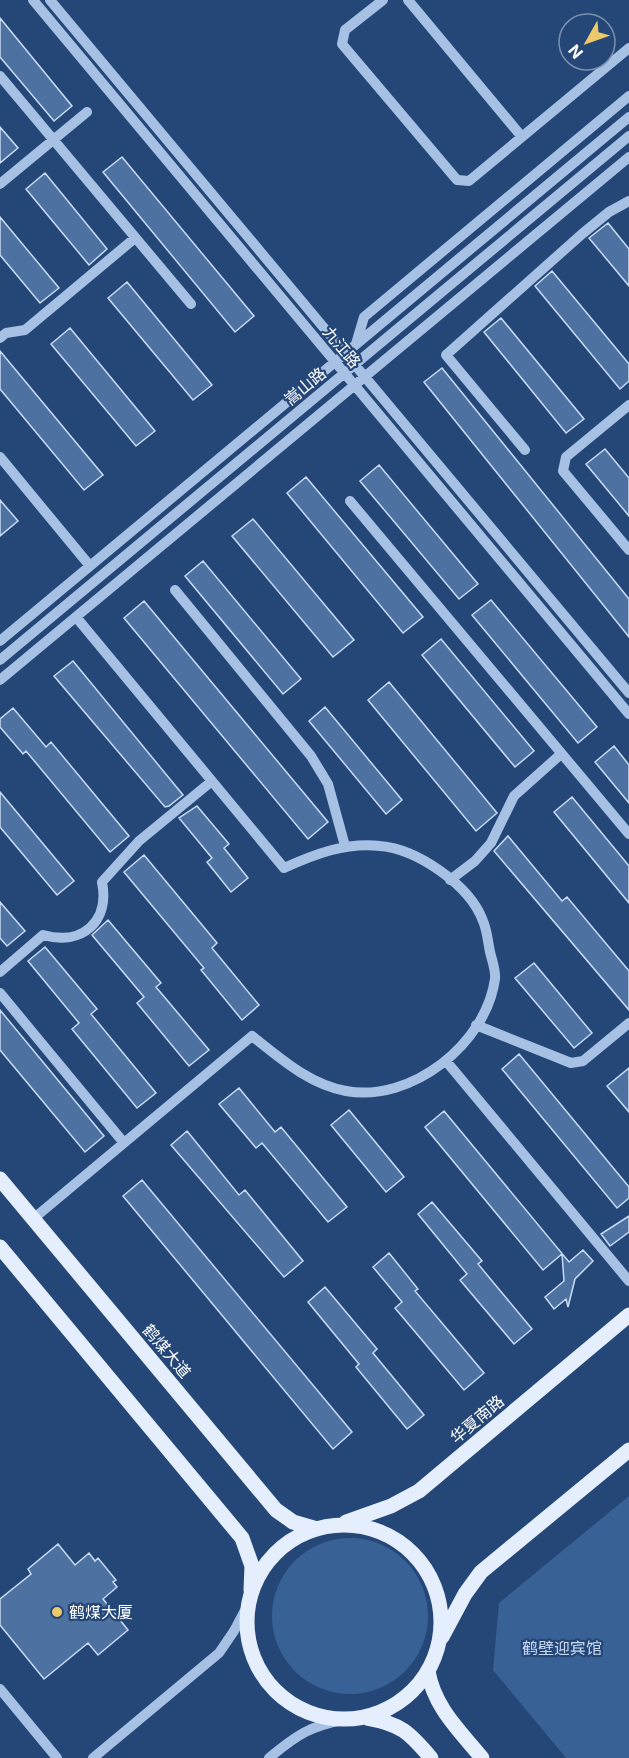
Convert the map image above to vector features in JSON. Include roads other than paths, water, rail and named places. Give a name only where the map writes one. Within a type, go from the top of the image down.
[{"type":"main road","name":"鹤煤大道","points":[[0,1179],[276,1510],[293,1522],[317,1529]]},
{"type":"main road","points":[[0,1247],[242,1538],[252,1566],[248,1626],[250,1641],[260,1668],[268,1681],[278,1692],[302,1709],[331,1718],[347,1719],[364,1717],[394,1706],[413,1690],[428,1671],[438,1645],[465,1594],[481,1572],[629,1450]]},
{"type":"main road","name":"华夏南路","points":[[333,1526],[370,1515],[419,1491],[629,1315]]},
{"type":"main road","points":[[251,1598],[265,1567],[275,1554],[288,1544],[317,1529],[333,1526],[366,1528],[396,1541],[420,1563],[436,1592],[440,1608],[438,1645]]},
{"type":"main road","points":[[428,1671],[431,1691],[440,1708],[482,1758]]},
{"type":"main road","points":[[364,1717],[392,1722],[405,1729],[431,1758]]},
{"type":"street","name":"九江路","points":[[33,0],[629,714]]},
{"type":"street","name":"九江路","points":[[50,0],[629,693]]},
{"type":"street","points":[[382,0],[345,30],[342,44],[457,180],[469,181],[629,48]]},
{"type":"street","points":[[408,0],[522,137]]},
{"type":"street","points":[[0,76],[191,304]]},
{"type":"street","points":[[356,344],[364,317],[629,96]]},
{"type":"street","points":[[0,184],[87,112]]},
{"type":"street","name":"嵩山路","points":[[0,641],[629,117]]},
{"type":"street","name":"嵩山路","points":[[0,660],[629,136]]},
{"type":"street","points":[[0,680],[628,159]]},
{"type":"street","points":[[525,450],[446,355],[582,234],[609,212],[629,201]]},
{"type":"street","points":[[0,338],[6,333],[25,330],[135,238]]},
{"type":"street","points":[[629,405],[566,457],[563,471],[629,550]]},
{"type":"street","points":[[0,457],[90,566]]},
{"type":"street","points":[[351,501],[629,834]]},
{"type":"street","points":[[175,590],[311,756],[328,784],[345,846]]},
{"type":"street","points":[[33,1219],[252,1036],[315,1081],[346,1091],[378,1091],[412,1082],[446,1061],[466,1041],[483,1015],[495,977],[483,920],[463,892],[427,860],[382,846],[345,846],[311,856],[285,868],[76,616]]},
{"type":"street","points":[[450,880],[475,861],[491,843],[514,796],[561,753]]},
{"type":"street","points":[[0,972],[43,935],[69,939],[95,923],[103,911],[106,899],[102,882],[139,842],[212,781]]},
{"type":"street","points":[[0,993],[124,1143]]},
{"type":"street","points":[[476,1025],[571,1063],[583,1061],[629,1023]]},
{"type":"street","points":[[446,1061],[629,1281]]},
{"type":"street","points":[[93,1758],[219,1653],[234,1632],[251,1598]]},
{"type":"street","points":[[0,1689],[57,1758]]},
{"type":"street","points":[[269,1758],[296,1736],[310,1728],[347,1719]]},
{"type":"place","name":"鹤煤大厦","points":[[57,1612]]},
{"type":"park label","name":"鹤壁迎宾馆","points":[[562,1648]]}]
